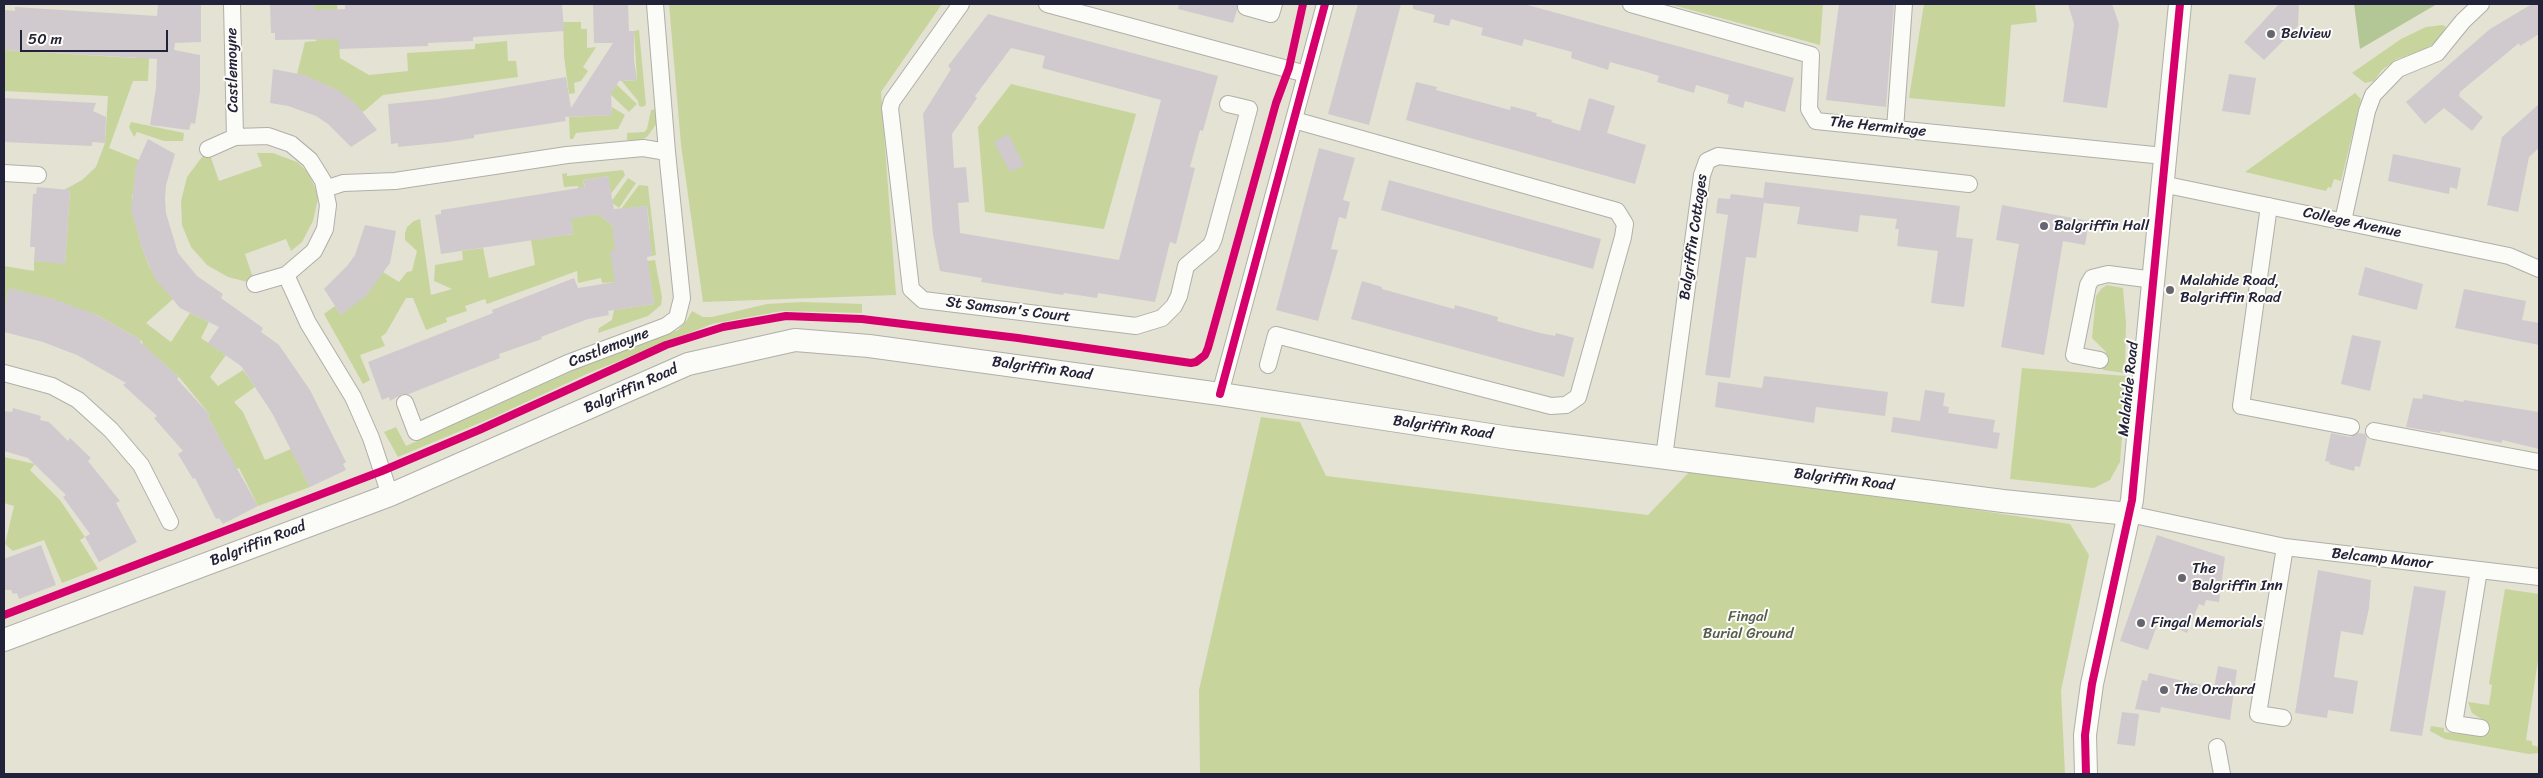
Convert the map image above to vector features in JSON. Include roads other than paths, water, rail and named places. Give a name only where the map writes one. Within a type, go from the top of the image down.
[{"type":"main road","name":"Malahide Road","points":[[2086,774],[2085,735],[2092,684],[2129,514],[2154,280],[2164,156],[2180,4]]},
{"type":"main road","name":"Balgriffin Road","points":[[4,640],[390,495],[688,364],[795,340],[869,346],[1220,394],[1510,438],[2003,501],[2129,514]]},
{"type":"street","name":"Castlemoyne","points":[[232,4],[235,137]]},
{"type":"street","name":"Castlemoyne","points":[[405,403],[416,432],[568,363],[666,326],[677,318],[681,309],[682,298],[667,152],[656,4]]},
{"type":"street","name":"St Samson's Court","points":[[961,4],[892,101],[890,108],[911,289],[923,300],[1136,326],[1162,318],[1174,306],[1179,296],[1186,266],[1211,244],[1214,238],[1249,109],[1228,104]]},
{"type":"street","points":[[1046,4],[1306,74]]},
{"type":"street","points":[[1246,7],[1271,14],[1274,4]]},
{"type":"street","points":[[1220,394],[1325,4]]},
{"type":"street","name":"The Hermitage","points":[[1631,4],[1811,55],[1809,109],[1816,122],[2164,156]]},
{"type":"street","points":[[1895,129],[1904,4]]},
{"type":"street","points":[[2343,221],[2367,110],[2373,95],[2398,69],[2437,53],[2463,21],[2481,4]]},
{"type":"street","points":[[1268,365],[1276,335],[1551,406],[1566,405],[1578,397],[1625,224],[1617,211],[1294,120]]},
{"type":"street","points":[[208,149],[235,137],[268,136],[291,144],[310,160],[325,189],[328,205],[325,229],[314,251],[286,275],[255,284]]},
{"type":"street","points":[[325,189],[343,183],[395,182],[567,156],[643,148],[667,152]]},
{"type":"street","name":"Balgriffin Cottages","points":[[1664,457],[1702,175],[1707,161],[1718,156],[1969,184]]},
{"type":"street","points":[[4,173],[38,175]]},
{"type":"street","name":"College Avenue","points":[[2162,184],[2509,256],[2538,264]]},
{"type":"street","points":[[2269,206],[2241,406],[2351,427]]},
{"type":"street","points":[[2100,360],[2074,355],[2088,285],[2092,278],[2108,274],[2154,280]]},
{"type":"street","points":[[286,275],[308,323],[353,397],[390,495]]},
{"type":"street","points":[[4,373],[52,386],[78,400],[111,430],[141,465],[170,522]]},
{"type":"street","points":[[2374,430],[2539,462]]},
{"type":"street","name":"Belcamp Manor","points":[[2129,514],[2285,547],[2539,577]]},
{"type":"street","points":[[2283,718],[2258,714],[2285,547]]},
{"type":"street","points":[[2479,570],[2454,724],[2481,728]]},
{"type":"street","points":[[2217,747],[2222,774]]},
{"type":"place","name":"Belview","points":[[2271,34]]},
{"type":"place","name":"Balgriffin Hall","points":[[2044,226]]},
{"type":"place","name":"Malahide Road, Balgriffin Road","points":[[2170,290]]},
{"type":"place","name":"The Balgriffin Inn","points":[[2182,578]]},
{"type":"place","name":"Fingal Memorials","points":[[2141,623]]},
{"type":"place","name":"The Orchard","points":[[2164,690]]},
{"type":"park label","name":"Fingal Burial Ground","points":[[1748,626]]}]
